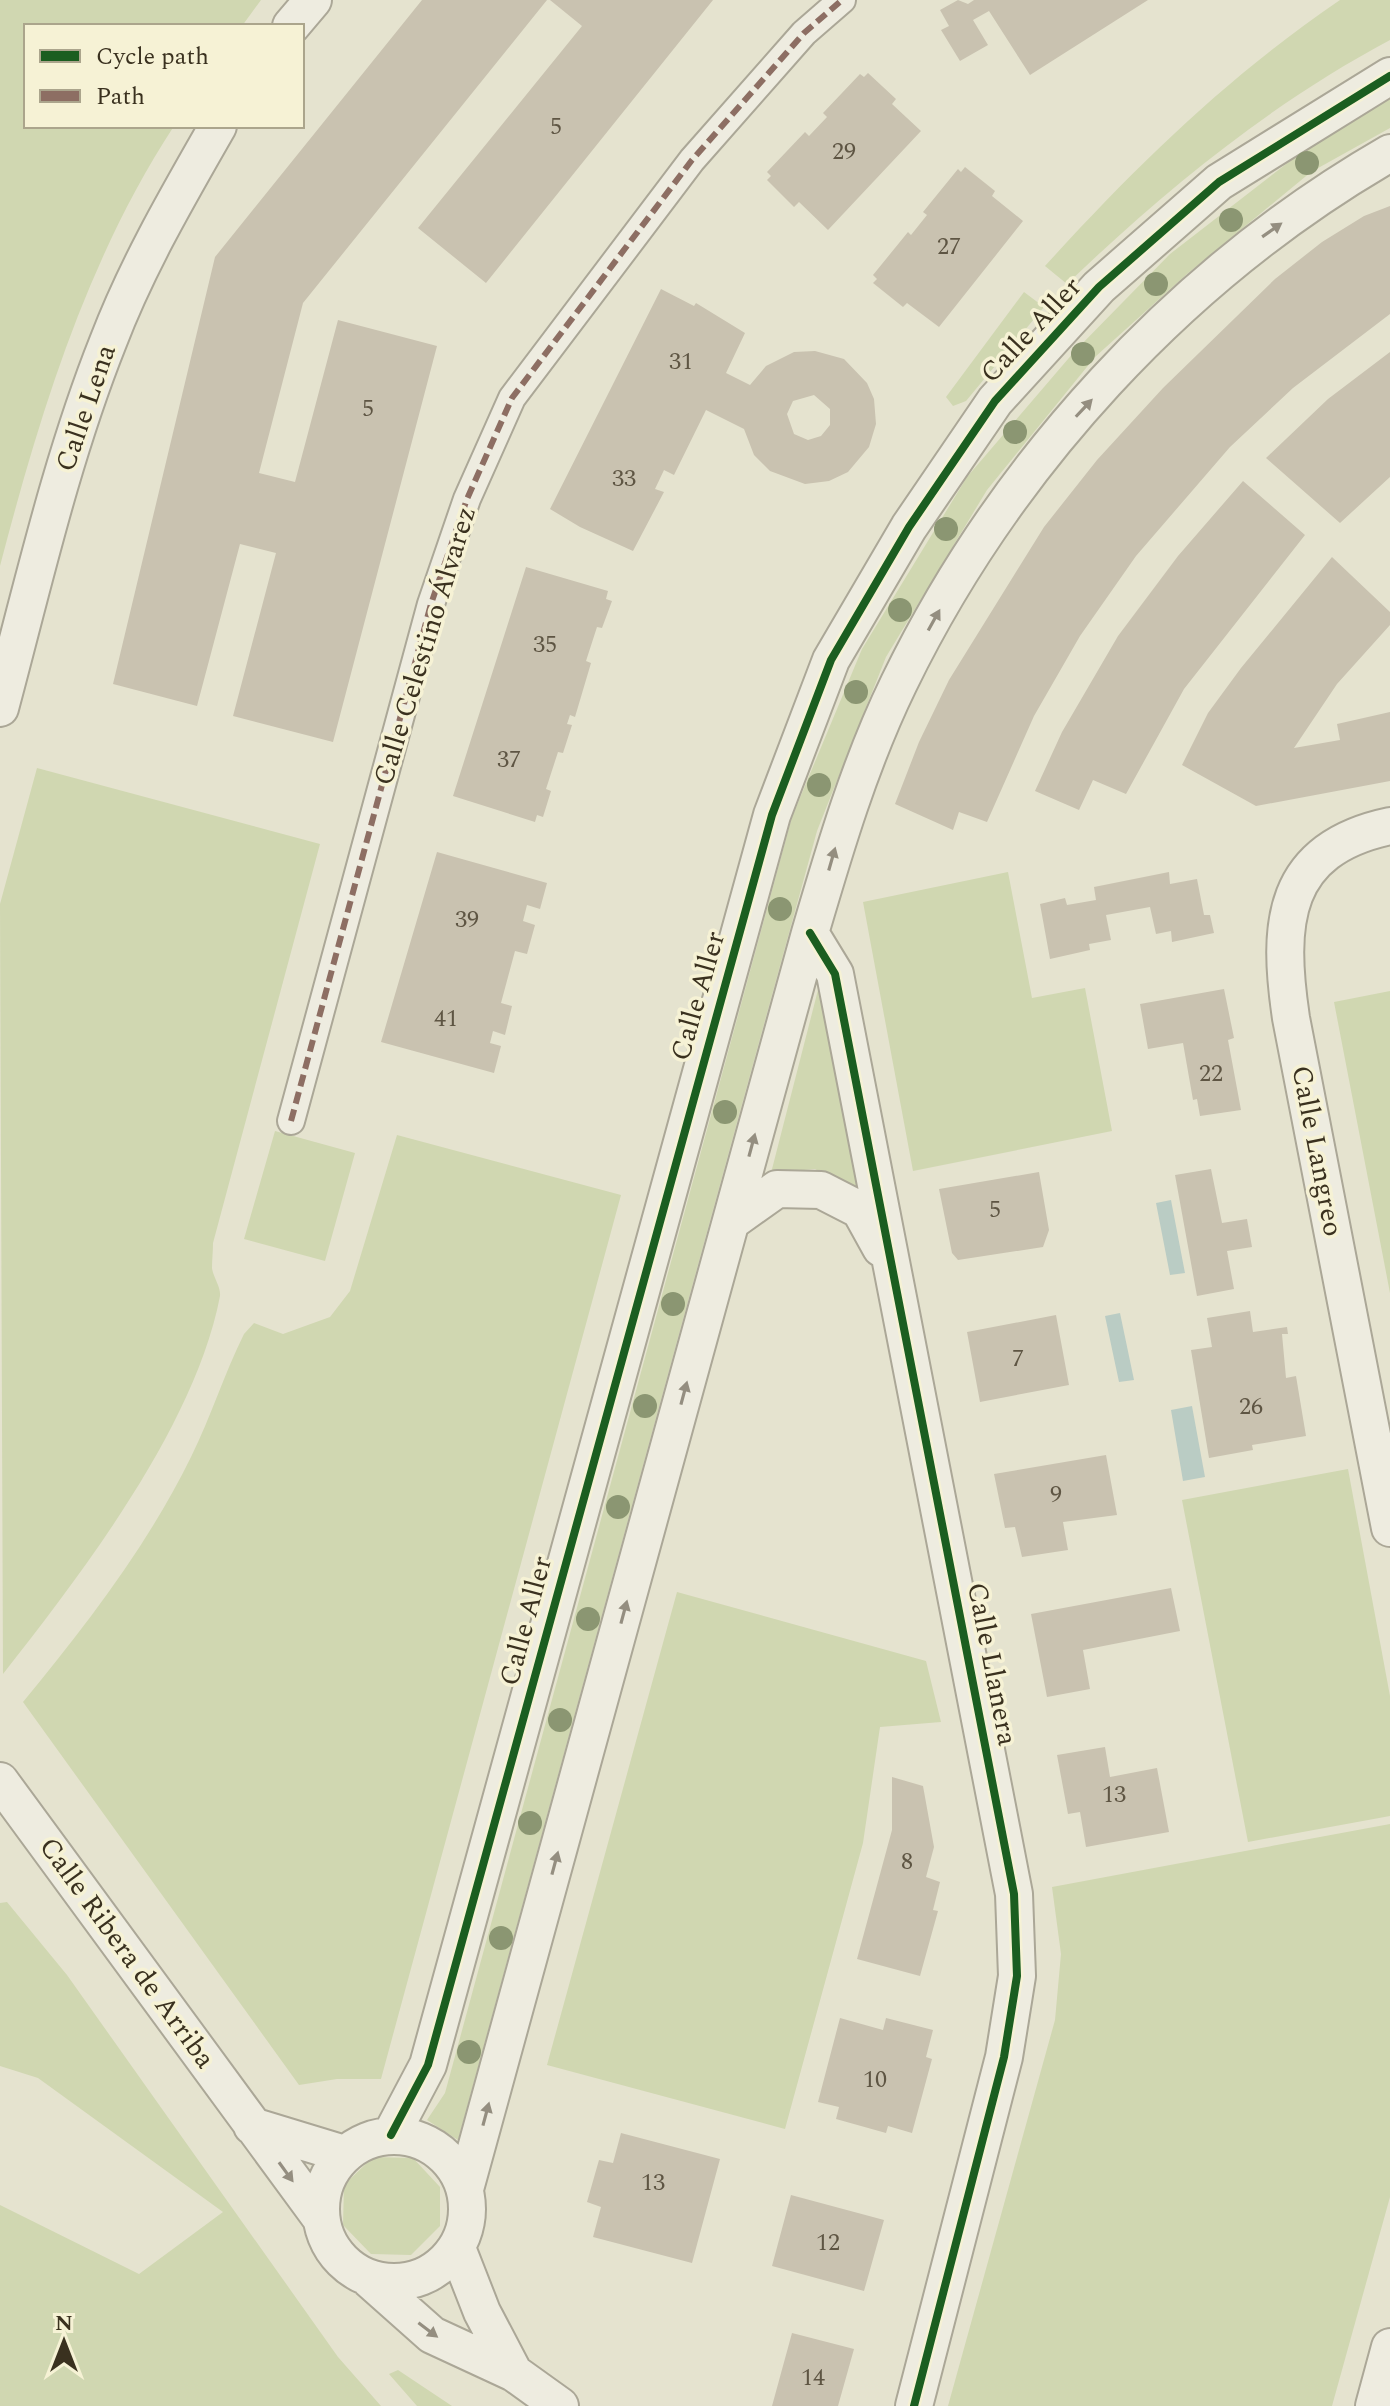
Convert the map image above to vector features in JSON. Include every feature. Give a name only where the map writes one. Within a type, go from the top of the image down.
[{"type":"street","points":[[293,24],[313,0]]},
{"type":"street","name":"Calle Celestino Álvarez","points":[[291,1121],[431,604],[467,499],[512,398],[692,160],[804,33],[842,0]]},
{"type":"street","name":"Calle Aller","points":[[391,2135],[428,2065],[772,815],[831,660],[909,527],[995,401],[1099,287],[1219,182],[1390,76]]},
{"type":"street","name":"Calle Lena","points":[[0,708],[72,440],[108,340],[149,249],[217,128]]},
{"type":"street","points":[[369,2279],[395,2283],[421,2278],[438,2268],[457,2248],[466,2224],[465,2189],[810,933],[844,822],[900,682],[966,563],[1049,446],[1202,285],[1265,234],[1373,168],[1390,153]]},
{"type":"street","name":"Calle Langreo","points":[[1390,826],[1360,833],[1336,845],[1318,861],[1294,894],[1283,946],[1291,1018],[1390,1528]]},
{"type":"street","name":"Calle Llanera","points":[[810,933],[835,974],[1014,1894],[1017,1976],[1004,2057],[914,2406]]},
{"type":"street","name":"Calle Llanera","points":[[732,1221],[777,1189],[821,1190],[860,1210],[892,1267]]},
{"type":"street","name":"Calle Ribera de Arriba","points":[[0,1781],[320,2217]]},
{"type":"street","points":[[252,2126],[344,2154]]},
{"type":"street","points":[[465,2189],[453,2166],[435,2148],[410,2137],[391,2135],[364,2141],[344,2154],[325,2182],[320,2217],[327,2242],[342,2263],[369,2279],[432,2335],[514,2373],[560,2406]]},
{"type":"street","points":[[457,2248],[482,2312],[514,2373]]},
{"type":"street","points":[[1374,2406],[1390,2347]]},
{"type":"green space","points":[[0,0],[261,0],[243,24],[24,24],[24,128],[173,128],[116,229],[69,338],[32,451],[0,566]]},
{"type":"green space","points":[[1340,0],[1390,0],[1390,40],[1303,92],[1220,151],[1142,215],[1067,284],[1045,266],[1184,124],[1259,60]]},
{"type":"green space","points":[[1390,98],[1390,128],[1311,172],[1187,274],[1095,357],[987,490],[886,657],[817,831],[458,2140],[427,2120],[445,2093],[792,817],[862,649],[967,477],[1074,352],[1170,254],[1299,154]]},
{"type":"green space","points":[[1024,292],[1044,307],[966,401],[953,406],[946,397]]},
{"type":"green space","points":[[37,768],[320,844],[213,1243],[212,1268],[220,1296],[207,1345],[187,1396],[132,1496],[67,1590],[3,1674],[0,904]]},
{"type":"green space","points":[[1008,872],[1032,998],[1085,988],[1112,1131],[913,1171],[863,902]]},
{"type":"green space","points":[[819,986],[864,1196],[815,1169],[771,1173]]},
{"type":"green space","points":[[1390,991],[1390,1293],[1334,1002]]},
{"type":"green space","points":[[275,1131],[355,1153],[325,1261],[244,1239]]},
{"type":"green space","points":[[397,1135],[621,1195],[381,2079],[337,2079],[299,2085],[23,1702],[92,1615],[155,1522],[198,1442],[244,1334],[254,1323],[283,1334],[330,1317],[350,1291]]},
{"type":"green space","points":[[1348,1469],[1390,1696],[1390,1816],[1248,1842],[1182,1500]]},
{"type":"green space","points":[[677,1592],[926,1661],[941,1722],[880,1727],[863,1843],[785,2129],[547,2065]]},
{"type":"green space","points":[[1390,1824],[1390,2197],[1332,2406],[948,2406],[1055,2020],[1061,1954],[1052,1887]]},
{"type":"green space","points":[[7,1902],[67,1975],[338,2357],[381,2406],[0,2406],[0,2205],[139,2274],[223,2212],[38,2078],[0,2066],[0,1903]]},
{"type":"green space","points":[[373,2157],[413,2158],[440,2187],[440,2226],[411,2255],[371,2254],[343,2225],[344,2185]]},
{"type":"green space","points":[[398,2370],[452,2406],[417,2406],[389,2374]]},
{"type":"shaded area","points":[[1171,1200],[1185,1273],[1170,1275],[1156,1203]]},
{"type":"shaded area","points":[[1120,1313],[1134,1380],[1119,1382],[1105,1316]]},
{"type":"shaded area","points":[[1192,1406],[1205,1477],[1183,1481],[1171,1410]]},
{"type":"building","points":[[422,0],[547,0],[303,303],[259,473],[295,482],[338,320],[437,346],[333,742],[233,716],[276,553],[240,544],[197,706],[113,684],[215,257]]},
{"type":"building","points":[[550,0],[713,0],[486,283],[418,228],[582,26]]},
{"type":"building","points":[[958,0],[968,4],[974,0],[1148,0],[1030,75],[989,11],[973,20],[988,45],[960,61],[941,30],[949,26],[940,10]]},
{"type":"building","points":[[868,73],[896,99],[892,104],[921,131],[828,230],[799,202],[794,207],[767,180],[771,176],[767,172],[805,132],[809,136],[827,117],[823,113],[860,74],[864,77]]},
{"type":"building","points":[[965,167],[995,191],[992,196],[1023,221],[939,327],[907,303],[903,307],[873,283],[877,279],[873,275],[908,232],[911,235],[927,215],[923,212],[958,169],[961,172]]},
{"type":"building","points":[[1390,206],[1390,314],[1293,388],[1230,447],[1136,556],[1080,636],[1034,716],[987,822],[959,812],[953,830],[895,804],[919,742],[949,680],[1044,527],[1097,460],[1163,388],[1275,279],[1322,242],[1364,216]]},
{"type":"building","points":[[661,289],[694,306],[696,303],[745,333],[726,373],[750,385],[766,366],[794,352],[815,351],[844,359],[867,383],[874,399],[876,424],[869,447],[848,472],[829,481],[805,484],[770,471],[754,455],[744,429],[706,410],[674,475],[664,470],[655,489],[664,492],[633,551],[580,527],[550,509]],"holes":[[[814,395],[830,409],[830,425],[821,436],[808,440],[794,434],[787,414],[793,401]]]},
{"type":"building","points":[[1390,352],[1390,477],[1340,523],[1266,458],[1328,399]]},
{"type":"building","points":[[1243,481],[1305,535],[1184,689],[1126,794],[1093,780],[1079,810],[1035,791],[1062,732],[1118,636],[1178,556]]},
{"type":"building","points":[[1332,557],[1390,612],[1390,625],[1337,684],[1294,748],[1340,740],[1337,724],[1390,712],[1390,781],[1256,806],[1182,765],[1208,713]]},
{"type":"building","points":[[526,567],[608,591],[606,599],[612,601],[602,628],[597,627],[586,661],[591,663],[575,717],[570,715],[567,724],[572,725],[563,753],[558,752],[546,789],[551,791],[543,817],[537,815],[535,822],[453,796]]},
{"type":"building","points":[[437,852],[547,883],[540,909],[527,905],[523,921],[535,925],[527,954],[515,951],[501,1003],[512,1006],[505,1035],[493,1031],[490,1043],[501,1046],[494,1073],[381,1042]]},
{"type":"building","points":[[1169,872],[1170,884],[1197,879],[1204,915],[1210,915],[1214,933],[1172,942],[1171,931],[1156,934],[1150,907],[1106,915],[1111,940],[1089,944],[1090,950],[1050,959],[1040,904],[1065,898],[1067,905],[1096,900],[1094,887]]},
{"type":"building","points":[[1224,989],[1234,1038],[1228,1040],[1241,1110],[1200,1116],[1197,1099],[1193,1100],[1183,1043],[1148,1049],[1140,1004]]},
{"type":"building","points":[[1211,1169],[1222,1223],[1247,1219],[1252,1247],[1227,1251],[1234,1289],[1197,1296],[1175,1175]]},
{"type":"building","points":[[1039,1172],[1049,1230],[1043,1247],[958,1260],[952,1253],[939,1189]]},
{"type":"building","points":[[1250,1311],[1253,1332],[1287,1327],[1288,1334],[1282,1334],[1286,1378],[1296,1376],[1306,1436],[1252,1445],[1253,1450],[1209,1458],[1191,1350],[1212,1347],[1207,1318]]},
{"type":"building","points":[[1056,1315],[1069,1385],[980,1402],[967,1332]]},
{"type":"building","points":[[1106,1455],[1117,1515],[1063,1522],[1068,1550],[1022,1557],[1015,1527],[1005,1528],[994,1474]]},
{"type":"building","points":[[1171,1588],[1180,1631],[1083,1650],[1090,1689],[1047,1697],[1031,1614]]},
{"type":"building","points":[[1105,1747],[1110,1777],[1157,1768],[1169,1832],[1086,1847],[1080,1812],[1068,1814],[1057,1755]]},
{"type":"building","points":[[892,1777],[923,1786],[934,1847],[926,1877],[940,1882],[933,1910],[938,1911],[920,1976],[857,1959],[892,1830]]},
{"type":"building","points":[[840,2018],[883,2030],[886,2018],[933,2030],[926,2057],[932,2059],[912,2133],[888,2126],[886,2133],[836,2119],[839,2107],[818,2102]]},
{"type":"building","points":[[621,2133],[720,2159],[692,2263],[593,2237],[601,2207],[587,2202],[599,2160],[613,2163]]},
{"type":"building","points":[[791,2195],[884,2220],[864,2291],[772,2266]]},
{"type":"building","points":[[792,2333],[854,2349],[838,2406],[772,2406]]},
{"type":"marked path","points":[[291,1121],[431,604],[467,499],[512,398],[692,160],[804,33],[842,0]]},
{"type":"cycle path","points":[[391,2135],[428,2065],[772,815],[831,660],[909,527],[995,401],[1099,287],[1219,182],[1390,76]]},
{"type":"cycle path","points":[[810,933],[835,974],[1014,1894],[1017,1976],[1004,2057],[914,2406]]}]
